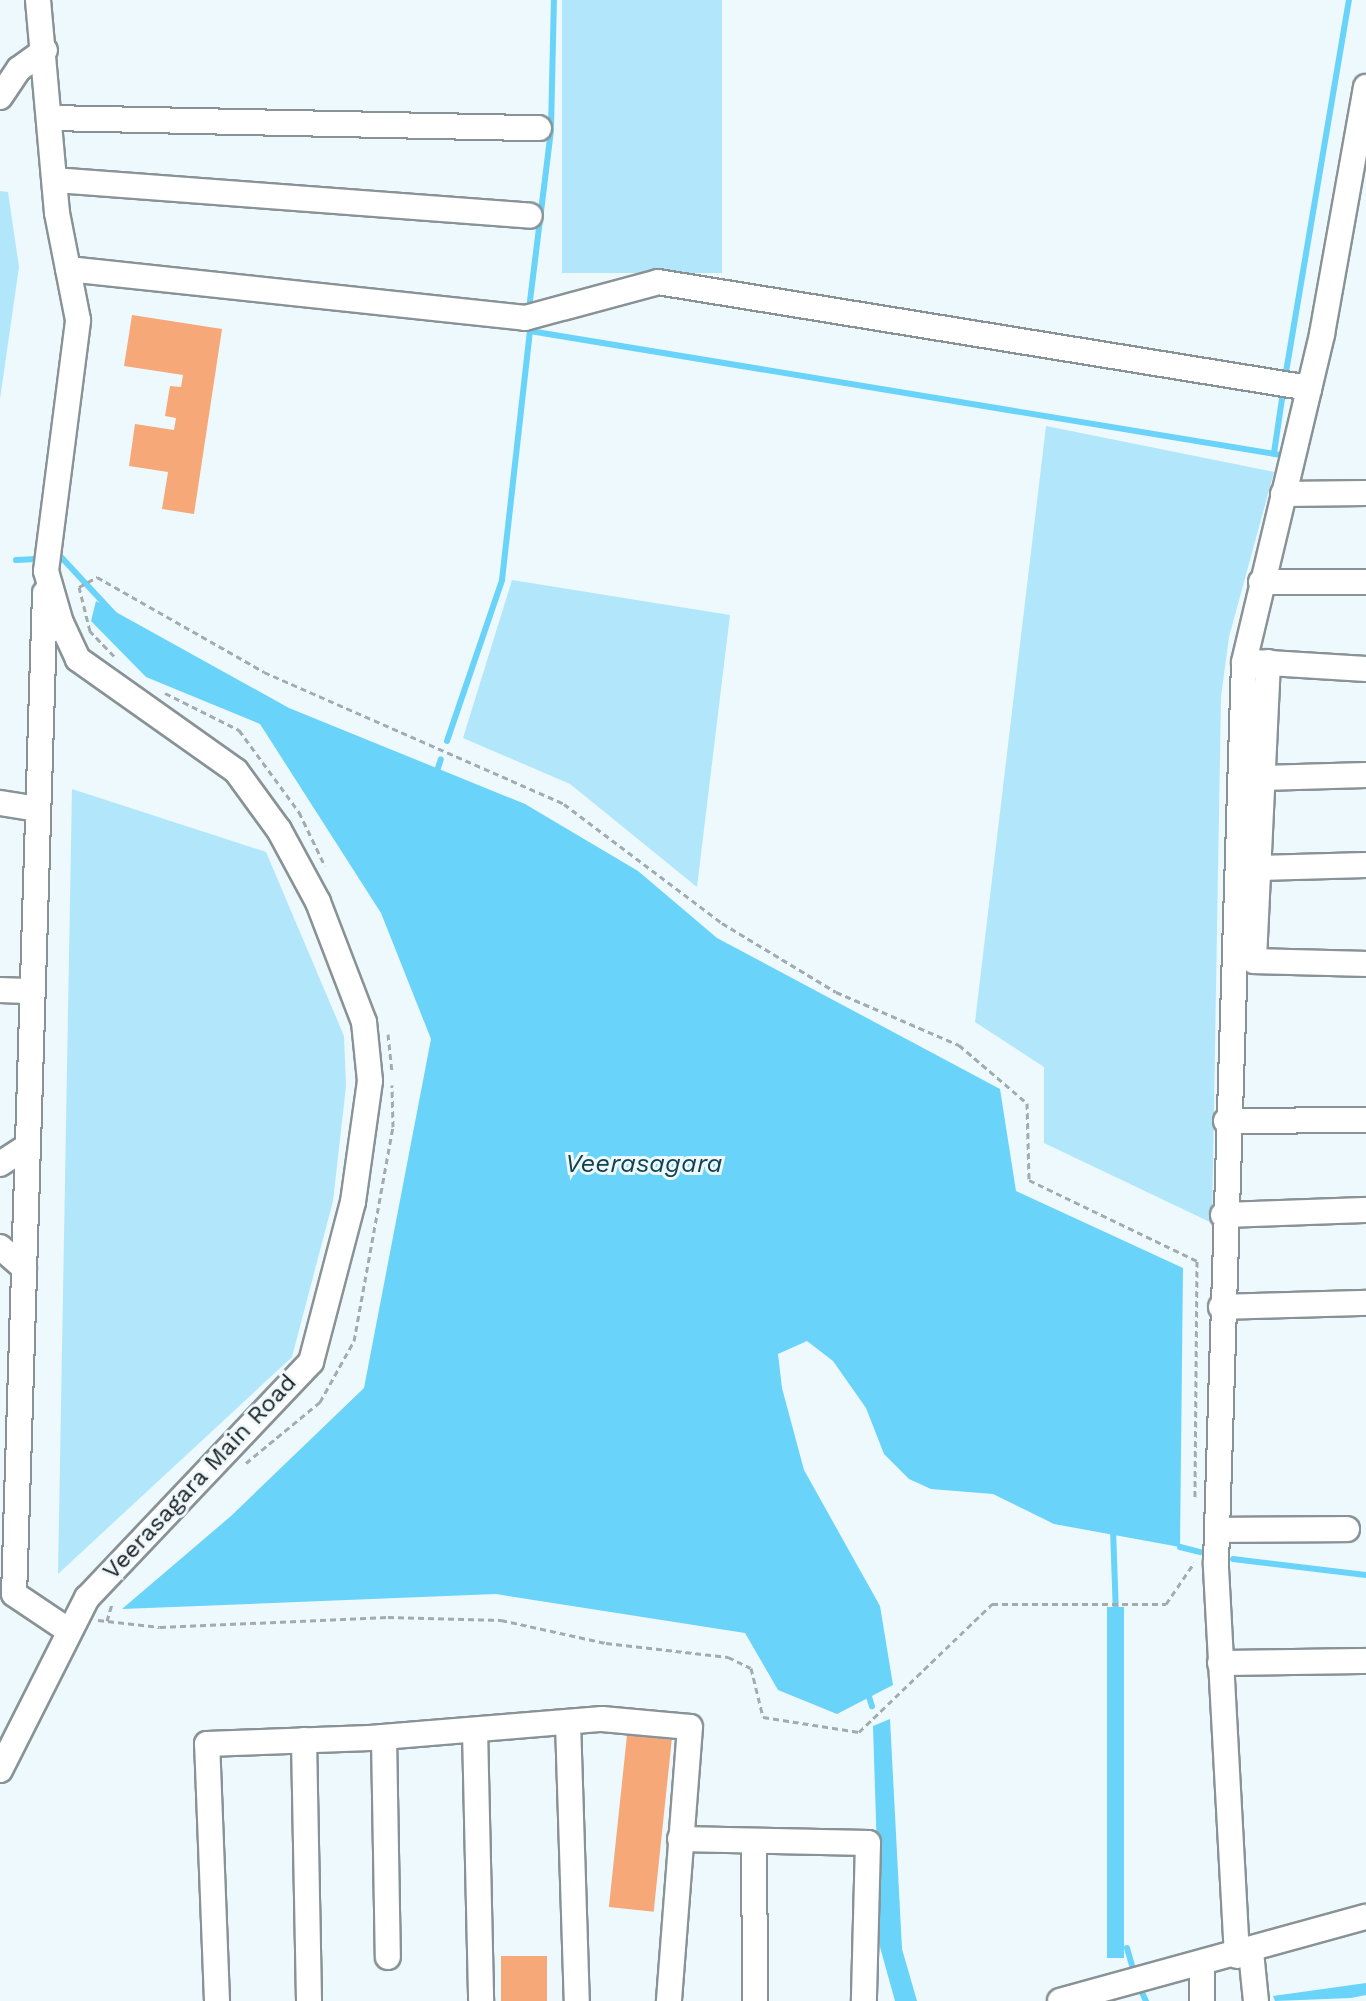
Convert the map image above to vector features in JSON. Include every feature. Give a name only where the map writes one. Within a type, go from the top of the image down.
[{"type":"street","name":"Veerasagara Main Road","points":[[0,1770],[87,1598],[211,1460],[311,1362],[353,1202],[370,1081],[364,1022],[318,902],[279,830],[236,771],[78,659],[46,571],[78,320],[55,180],[38,0]]},
{"type":"street","points":[[0,97],[19,69],[45,50]]},
{"type":"street","points":[[1256,2001],[1244,1954],[1220,1663],[1217,1530],[1226,1121],[1261,582],[1355,214],[1366,87]]},
{"type":"street","points":[[50,118],[539,128]]},
{"type":"street","points":[[55,180],[530,216]]},
{"type":"street","points":[[68,269],[525,318],[658,282],[1309,388]]},
{"type":"street","points":[[1283,494],[1366,493]]},
{"type":"street","points":[[46,571],[14,1594],[72,1626]]},
{"type":"street","points":[[1261,582],[1366,582]]},
{"type":"street","points":[[1256,662],[1366,669]]},
{"type":"street","points":[[1256,662],[1262,778],[1257,965],[1366,964]]},
{"type":"street","points":[[1262,778],[1366,775]]},
{"type":"street","points":[[0,803],[38,809]]},
{"type":"street","points":[[1259,868],[1366,865]]},
{"type":"street","points":[[0,990],[33,991]]},
{"type":"street","points":[[1226,1121],[1366,1120]]},
{"type":"street","points":[[0,1164],[28,1146]]},
{"type":"street","points":[[1223,1215],[1366,1210]]},
{"type":"street","points":[[0,1247],[24,1268]]},
{"type":"street","points":[[1221,1307],[1366,1303]]},
{"type":"street","points":[[1217,1530],[1347,1529]]},
{"type":"street","points":[[1220,1663],[1366,1661]]},
{"type":"street","points":[[568,1722],[577,2001]]},
{"type":"street","points":[[217,2001],[207,1744],[384,1737],[568,1722],[690,1727],[669,2001]]},
{"type":"street","points":[[475,1730],[481,2001]]},
{"type":"street","points":[[384,1737],[388,1957]]},
{"type":"street","points":[[304,1740],[309,2001]]},
{"type":"street","points":[[680,1839],[868,1843],[864,2001]]},
{"type":"street","points":[[754,1841],[755,2001]]},
{"type":"street","points":[[1060,2001],[1091,1997],[1290,1942],[1366,1900]]},
{"type":"street","points":[[1319,1926],[1366,1917]]},
{"type":"street","points":[[1202,1965],[1202,2001]]},
{"type":"path","points":[[122,665],[90,631],[79,587],[97,577],[264,672],[564,804],[722,923],[836,992],[959,1045],[1027,1103],[1029,1180],[1197,1261],[1195,1511]]},
{"type":"path","points":[[159,690],[239,730],[299,812],[326,870]]},
{"type":"path","points":[[235,1472],[320,1402],[354,1341],[393,1127],[387,1030]]},
{"type":"path","points":[[72,1626],[107,1621],[160,1627],[388,1617],[501,1620],[606,1643],[728,1657],[751,1668],[763,1717],[859,1732],[992,1604],[1166,1604],[1194,1558]]},
{"type":"path","points":[[107,1621],[113,1600]]},
{"type":"shaded area","points":[[562,0],[722,0],[722,273],[562,273]]},
{"type":"shaded area","points":[[0,191],[8,192],[19,267],[0,399]]},
{"type":"shaded area","points":[[1046,426],[1274,472],[1229,637],[1221,697],[1212,1223],[1044,1143],[1044,1067],[975,1022]]},
{"type":"shaded area","points":[[512,580],[730,615],[697,887],[570,784],[463,738]]},
{"type":"shaded area","points":[[72,789],[266,852],[344,1036],[346,1086],[333,1201],[292,1357],[58,1574]]},
{"type":"water","name":"Veerasagara","points":[[96,601],[289,708],[525,804],[638,871],[717,938],[1000,1089],[1016,1191],[1183,1268],[1180,1547],[1054,1524],[993,1494],[931,1489],[909,1479],[884,1454],[866,1408],[833,1361],[807,1341],[778,1354],[782,1388],[804,1470],[880,1606],[893,1685],[837,1714],[778,1690],[745,1633],[496,1594],[122,1609],[231,1516],[364,1388],[431,1039],[381,913],[260,724],[146,677],[91,621]]},
{"type":"water","points":[[1107,1607],[1124,1607],[1124,1958],[1107,1958]]},
{"type":"water","points":[[890,1719],[902,1949],[917,2001],[895,2001],[880,1947],[873,1726]]},
{"type":"water","points":[[1366,1983],[1366,1995],[1351,1998],[1275,2001],[1273,1996]]},
{"type":"building","points":[[132,315],[222,329],[194,514],[162,509],[168,472],[129,466],[135,424],[174,430],[176,418],[165,416],[170,386],[181,387],[183,375],[124,366]]},
{"type":"building","points":[[627,1735],[672,1740],[654,1912],[609,1907]]},
{"type":"building","points":[[501,1956],[547,1956],[547,2001],[501,2001]]},
{"type":"waterway","points":[[530,301],[551,129],[554,0]]},
{"type":"waterway","points":[[1286,372],[1349,0]]},
{"type":"waterway","points":[[447,741],[502,580],[530,331],[1287,456]]},
{"type":"waterway","points":[[1274,453],[1282,399]]},
{"type":"waterway","points":[[62,558],[114,614]]},
{"type":"waterway","points":[[16,560],[37,559]]},
{"type":"waterway","points":[[438,768],[441,759]]},
{"type":"waterway","points":[[1113,1529],[1116,1613]]},
{"type":"waterway","points":[[1180,1547],[1200,1552]]},
{"type":"waterway","points":[[1233,1559],[1366,1575]]},
{"type":"waterway","points":[[867,1690],[872,1706]]},
{"type":"waterway","points":[[1127,1948],[1135,1976]]},
{"type":"waterway","points":[[1139,1986],[1146,2001]]}]
